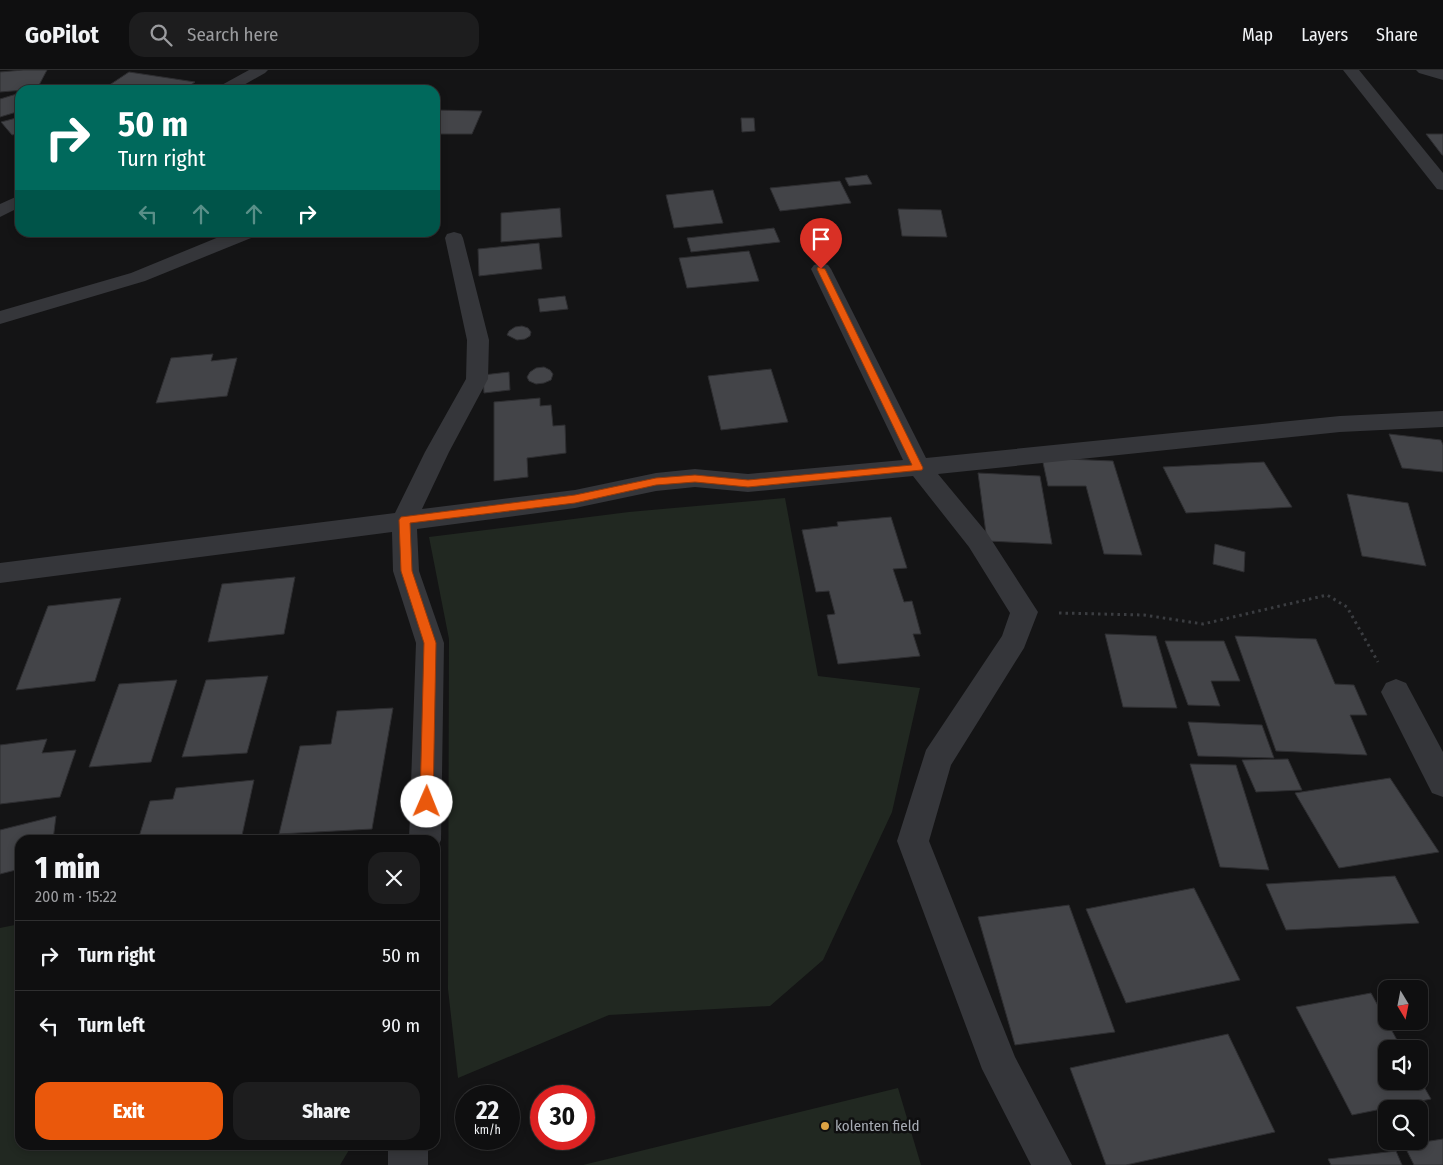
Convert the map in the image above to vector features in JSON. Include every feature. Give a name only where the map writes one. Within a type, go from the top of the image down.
[{"type":"street","points":[[233,85],[260,70]]},
{"type":"street","points":[[1351,70],[1443,185]]},
{"type":"street","points":[[1424,70],[1443,74]]},
{"type":"street","points":[[0,211],[15,203]]},
{"type":"street","points":[[0,318],[138,277],[237,237]]},
{"type":"street","points":[[426,835],[430,643],[406,571],[404,520],[437,452],[477,379],[478,340],[454,238]]},
{"type":"street","points":[[821,269],[918,468],[978,540],[1024,612],[1014,640],[937,760],[913,841],[1001,1069],[1052,1165]]},
{"type":"street","points":[[0,573],[45,569],[404,520],[575,499],[656,482],[695,478],[748,483],[918,468],[1340,424],[1443,419]]},
{"type":"street","points":[[1396,692],[1443,782]]},
{"type":"street","points":[[408,1150],[408,1165]]},
{"type":"path","points":[[1024,612],[1144,615],[1203,624],[1328,595],[1346,607],[1396,692]]},
{"type":"shaded area","points":[[785,498],[818,676],[920,688],[892,812],[823,960],[770,1006],[609,1015],[458,1078],[448,989],[449,639],[429,537],[629,512]]},
{"type":"shaded area","points":[[15,925],[15,1150],[349,1150],[340,1165],[0,1165],[0,928]]},
{"type":"shaded area","name":"kolenten field","points":[[898,1088],[921,1165],[583,1165]]},
{"type":"building","points":[[47,70],[39,85],[15,85],[15,91],[0,92],[0,72]]},
{"type":"building","points":[[129,72],[195,82],[190,85],[110,85]]},
{"type":"building","points":[[15,94],[15,112],[0,117],[0,99]]},
{"type":"building","points":[[440,110],[482,111],[472,134],[440,134]]},
{"type":"building","points":[[15,118],[15,134],[12,135],[1,122]]},
{"type":"building","points":[[741,118],[754,118],[755,131],[742,132]]},
{"type":"building","points":[[1426,134],[1443,134],[1443,155],[1442,155]]},
{"type":"building","points":[[867,175],[872,184],[849,186],[845,178]]},
{"type":"building","points":[[840,181],[851,203],[780,211],[770,188]]},
{"type":"building","points":[[713,190],[723,223],[674,228],[666,195]]},
{"type":"building","points":[[560,208],[562,237],[501,242],[501,213]]},
{"type":"building","points":[[898,209],[941,210],[947,237],[902,236]]},
{"type":"building","points":[[774,228],[780,242],[691,252],[687,238]]},
{"type":"building","points":[[539,243],[542,269],[479,276],[478,249]]},
{"type":"building","points":[[749,251],[759,281],[687,288],[679,258]]},
{"type":"building","points":[[565,296],[568,309],[540,312],[538,299]]},
{"type":"building","points":[[522,326],[528,328],[531,332],[530,336],[517,340],[507,335],[515,327]]},
{"type":"building","points":[[213,354],[211,361],[237,358],[227,396],[156,403],[171,358]]},
{"type":"building","points":[[544,367],[553,374],[551,380],[536,384],[529,381],[527,377],[530,372],[536,368]]},
{"type":"building","points":[[771,369],[788,422],[721,430],[708,376]]},
{"type":"building","points":[[509,372],[510,390],[484,393],[483,375]]},
{"type":"building","points":[[540,398],[540,406],[551,405],[553,426],[565,425],[566,453],[527,458],[528,477],[494,481],[494,402]]},
{"type":"building","points":[[1389,434],[1441,440],[1443,445],[1443,472],[1402,468]]},
{"type":"building","points":[[1042,458],[1113,461],[1142,555],[1104,554],[1086,486],[1048,486]]},
{"type":"building","points":[[1264,462],[1292,507],[1186,513],[1163,467]]},
{"type":"building","points":[[978,473],[1040,476],[1052,544],[987,541]]},
{"type":"building","points":[[1347,494],[1408,503],[1426,566],[1362,556]]},
{"type":"building","points":[[891,517],[907,568],[893,569],[904,602],[912,601],[921,634],[913,634],[920,656],[838,664],[827,615],[835,614],[829,591],[816,592],[802,530],[838,526],[837,522]]},
{"type":"building","points":[[1215,544],[1245,552],[1244,572],[1213,564]]},
{"type":"building","points":[[295,577],[284,634],[208,642],[222,584]]},
{"type":"building","points":[[121,598],[95,681],[16,690],[48,606]]},
{"type":"building","points":[[1105,634],[1156,636],[1177,708],[1123,707]]},
{"type":"building","points":[[1235,636],[1316,639],[1335,684],[1354,685],[1367,715],[1350,715],[1367,755],[1276,751]]},
{"type":"building","points":[[1165,641],[1224,641],[1240,681],[1211,681],[1220,706],[1188,705]]},
{"type":"building","points":[[268,676],[247,753],[182,757],[206,680]]},
{"type":"building","points":[[177,680],[151,762],[89,767],[119,684]]},
{"type":"building","points":[[393,708],[372,829],[279,834],[300,746],[331,744],[337,711]]},
{"type":"building","points":[[1188,722],[1262,725],[1274,758],[1198,756]]},
{"type":"building","points":[[47,739],[42,753],[76,750],[60,797],[0,804],[0,745]]},
{"type":"building","points":[[1288,759],[1302,790],[1256,792],[1242,760]]},
{"type":"building","points":[[1190,764],[1236,765],[1269,870],[1220,867]]},
{"type":"building","points":[[1390,778],[1439,852],[1339,868],[1295,793]]},
{"type":"building","points":[[254,780],[242,835],[140,835],[150,801],[173,799],[176,788]]},
{"type":"building","points":[[56,816],[54,835],[15,835],[15,870],[0,874],[0,830]]},
{"type":"building","points":[[1395,876],[1419,923],[1286,930],[1266,884]]},
{"type":"building","points":[[1194,888],[1240,980],[1126,1003],[1086,909]]},
{"type":"building","points":[[1069,905],[1115,1032],[1015,1045],[978,917]]},
{"type":"building","points":[[1371,993],[1378,1006],[1378,1030],[1391,1030],[1397,1040],[1378,1040],[1378,1090],[1426,1090],[1431,1099],[1378,1100],[1378,1110],[1352,1115],[1296,1007]]},
{"type":"building","points":[[1228,1034],[1275,1132],[1126,1165],[1106,1165],[1070,1068]]},
{"type":"building","points":[[1443,1139],[1443,1165],[1414,1165],[1406,1150],[1428,1150],[1428,1141]]},
{"type":"building","points":[[1396,1151],[1402,1165],[1331,1165],[1328,1159]]},
{"type":"place","name":"kolenten field","points":[[825,1126]]},
{"type":"route","points":[[427,802],[430,643],[406,571],[404,520],[575,499],[656,482],[695,478],[748,483],[918,468],[821,269]]}]
